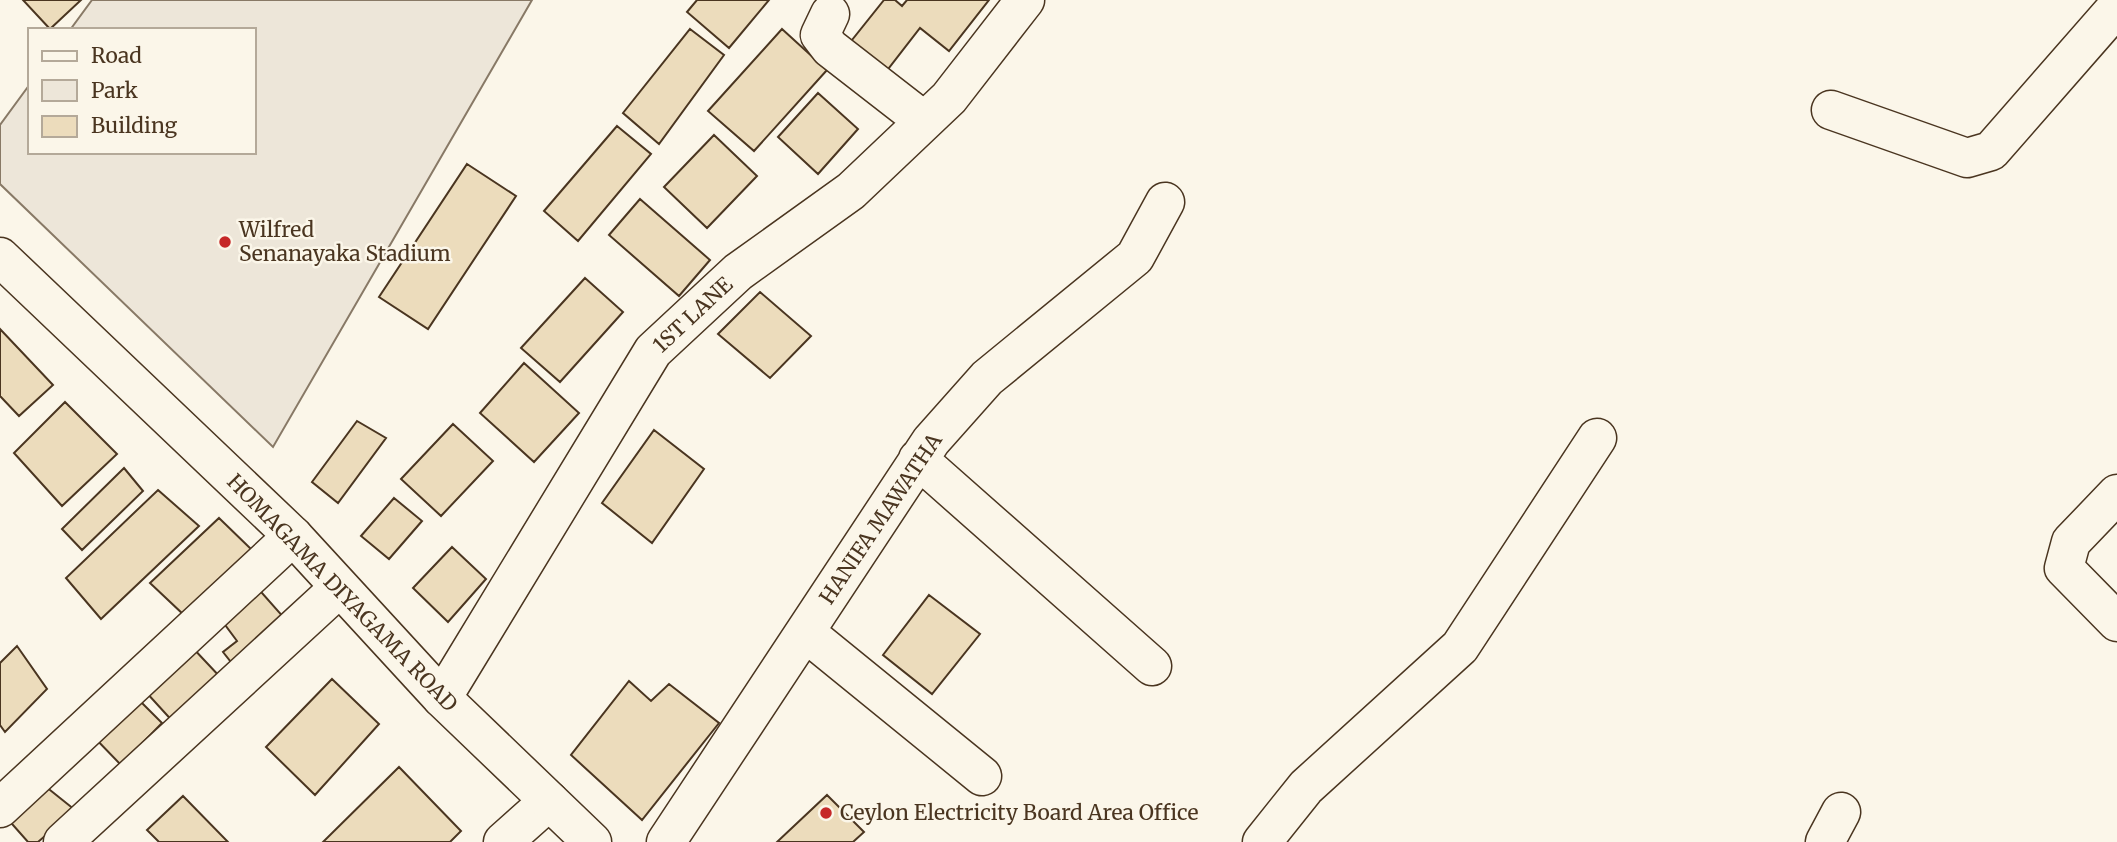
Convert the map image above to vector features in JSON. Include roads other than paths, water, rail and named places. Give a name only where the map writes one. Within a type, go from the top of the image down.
[{"type":"street","name":"1ST LANE","points":[[442,698],[653,351],[738,272],[851,191],[949,98],[1026,0]]},
{"type":"street","points":[[1831,110],[1967,158],[1991,151],[2117,7]]},
{"type":"street","points":[[830,15],[820,35],[830,48],[924,121]]},
{"type":"street","name":"HANIFA MAWATHA","points":[[666,842],[930,441],[987,378],[1135,257],[1165,202]]},
{"type":"street","name":"HOMAGAMA DIYAGAMA ROAD","points":[[0,257],[293,536],[442,698],[592,842]]},
{"type":"street","points":[[1262,842],[1306,787],[1460,647],[1597,438]]},
{"type":"street","points":[[918,459],[1152,666]]},
{"type":"street","points":[[2117,494],[2071,542],[2064,568],[2117,622]]},
{"type":"street","points":[[0,808],[293,536]]},
{"type":"street","points":[[62,842],[339,587]]},
{"type":"street","points":[[804,632],[982,776]]},
{"type":"street","points":[[503,842],[549,801]]},
{"type":"place","name":"Wilfred Senanayaka Stadium","points":[[225,242]]},
{"type":"place","name":"Ceylon Electricity Board Area Office","points":[[826,813]]}]
